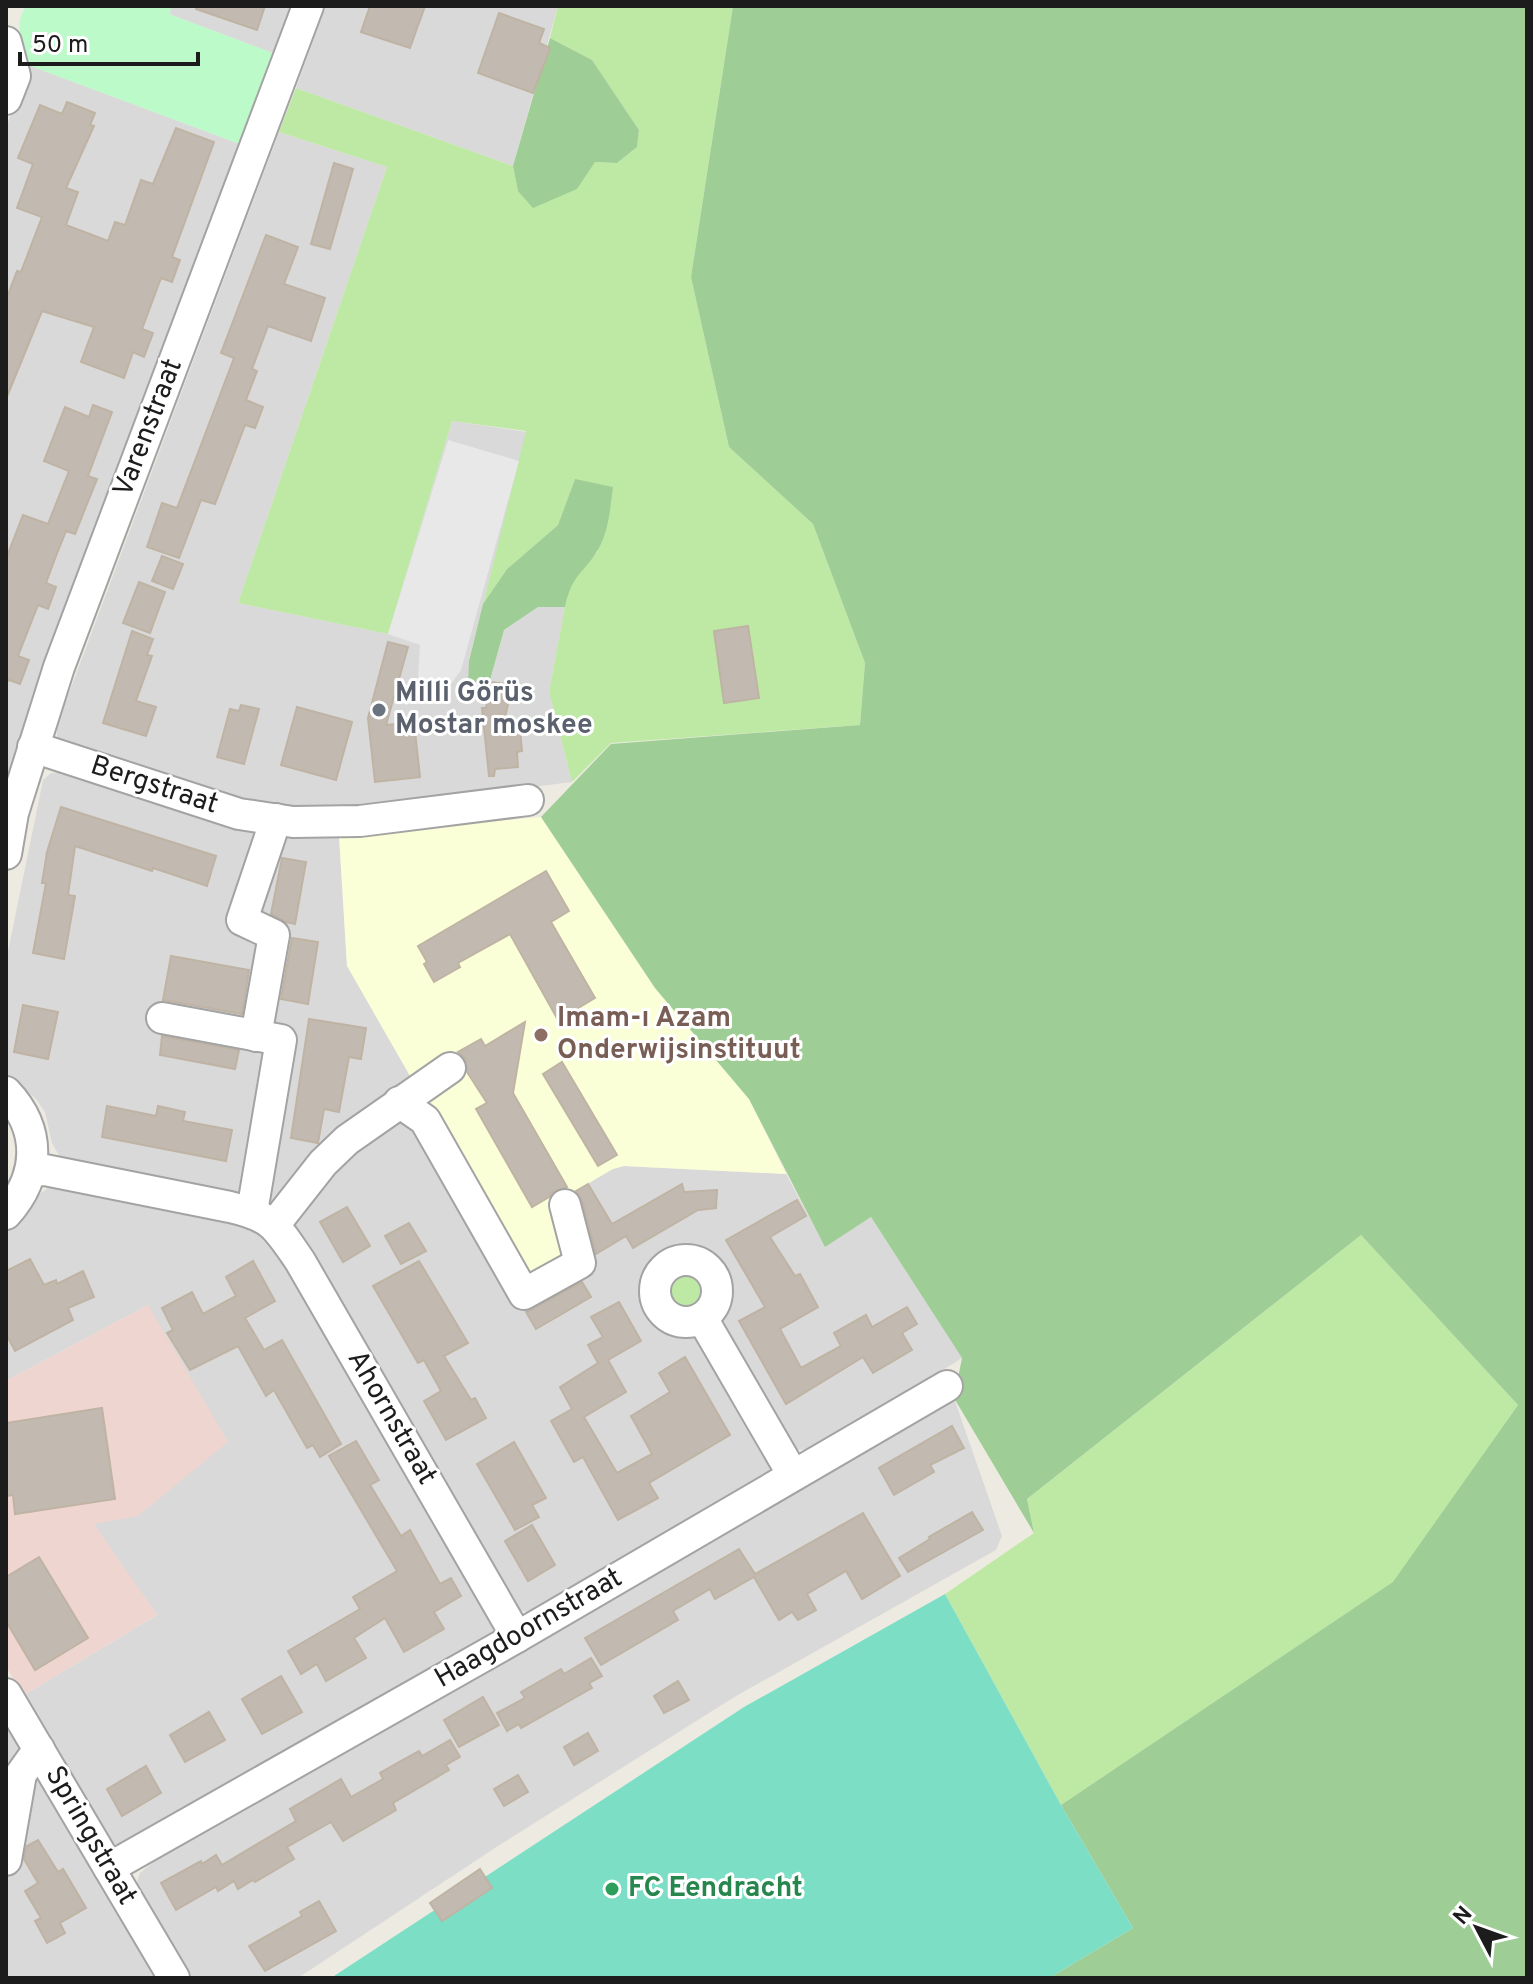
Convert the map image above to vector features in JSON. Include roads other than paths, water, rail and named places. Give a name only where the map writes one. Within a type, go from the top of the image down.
[{"type":"street","name":"Varenstraat","points":[[6,854],[13,813],[65,652],[308,6]]},
{"type":"street","points":[[6,42],[15,76],[6,99]]},
{"type":"street","name":"Bergstraat","points":[[33,747],[239,814],[293,822],[360,821],[528,800]]},
{"type":"street","points":[[256,1036],[274,935],[242,920],[276,819]]},
{"type":"street","points":[[162,1018],[281,1040],[263,1218]]},
{"type":"street","points":[[263,1218],[347,1140],[450,1068]]},
{"type":"street","points":[[6,1092],[29,1128],[33,1149],[31,1171],[22,1194],[6,1214]]},
{"type":"street","points":[[399,1102],[425,1120],[524,1294],[580,1263],[565,1205]]},
{"type":"street","points":[[31,1171],[45,1170],[263,1218]]},
{"type":"street","name":"Ahornstraat","points":[[263,1218],[300,1261],[517,1637]]},
{"type":"street","points":[[702,1318],[793,1475]]},
{"type":"street","name":"Haagdoornstraat","points":[[109,1868],[517,1637],[947,1386]]},
{"type":"street","name":"Springstraat","points":[[6,1694],[174,1978]]},
{"type":"street","points":[[6,1860],[21,1774],[39,1749]]},
{"type":"place","name":"Milli Görüs Mostar moskee","points":[[379,710]]},
{"type":"place","name":"Imam-ı Azam Onderwijsinstituut","points":[[541,1035]]},
{"type":"place","name":"FC Eendracht","points":[[612,1889]]}]
